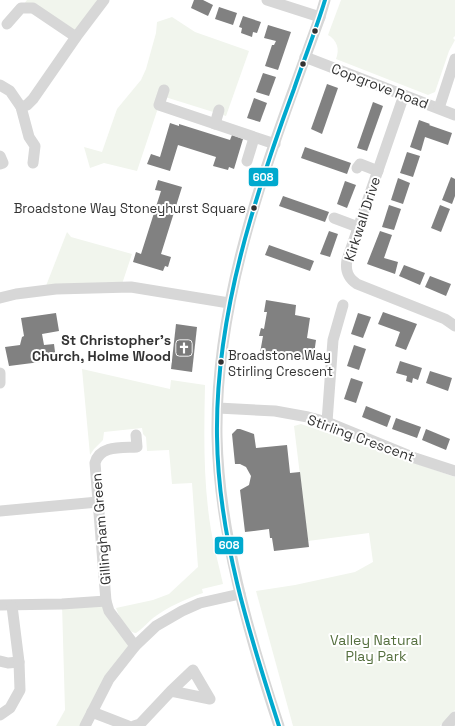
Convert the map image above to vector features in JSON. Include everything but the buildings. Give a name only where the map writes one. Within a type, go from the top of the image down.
[{"type":"street","points":[[21,107],[27,105],[33,99],[102,0]]},
{"type":"street","points":[[267,0],[320,17]]},
{"type":"street","points":[[279,726],[240,594],[231,551],[220,479],[217,436],[218,408],[221,363],[229,303],[252,214],[274,144],[320,17],[324,0]]},
{"type":"street","points":[[7,24],[21,8],[33,8],[76,37]]},
{"type":"street","name":"Copgrove Road","points":[[305,57],[455,115]]},
{"type":"street","points":[[438,108],[455,60]]},
{"type":"street","points":[[0,85],[10,91],[21,107],[30,137],[35,146],[33,163]]},
{"type":"street","points":[[164,90],[159,105],[274,144]]},
{"type":"street","name":"Kirkwall Drive","points":[[404,95],[346,265],[348,274],[353,281],[445,318],[454,324]]},
{"type":"street","points":[[215,124],[219,110]]},
{"type":"street","points":[[247,161],[254,138]]},
{"type":"street","points":[[0,156],[3,163],[0,164]]},
{"type":"street","points":[[357,168],[360,164],[378,171]]},
{"type":"street","points":[[334,218],[358,227]]},
{"type":"street","points":[[0,298],[16,294],[56,289],[131,287],[229,303]]},
{"type":"street","points":[[327,422],[333,340],[343,305]]},
{"type":"street","points":[[0,373],[0,383]]},
{"type":"street","name":"Stirling Crescent","points":[[218,408],[275,411],[327,422],[415,458],[455,471]]},
{"type":"street","name":"Gillingham Green","points":[[135,646],[109,611],[106,601],[95,463],[98,456],[104,450],[137,447],[136,435]]},
{"type":"street","points":[[0,511],[98,502]]},
{"type":"street","points":[[86,726],[109,679],[135,646],[156,626],[182,611],[200,603],[240,594]]},
{"type":"street","points":[[0,605],[12,606],[106,601]]},
{"type":"street","points":[[0,715],[10,708],[20,690],[19,662],[12,606]]},
{"type":"street","points":[[0,661],[8,663],[19,662]]},
{"type":"street","points":[[134,726],[140,724],[171,691]]},
{"type":"street","points":[[92,712],[128,726]]},
{"type":"street","points":[[446,726],[455,717]]},
{"type":"green space","points":[[27,0],[101,0],[76,37],[21,8]]},
{"type":"green space","points":[[341,0],[455,0],[455,36],[453,38],[455,40],[449,51],[435,92],[428,95],[336,59],[338,48],[336,42],[328,35]]},
{"type":"green space","points":[[172,17],[195,32],[249,51],[226,116],[162,96],[137,171],[104,163],[90,168],[84,147],[102,152],[117,109],[141,80],[146,69],[156,33],[157,22]]},
{"type":"green space","points":[[67,232],[71,237],[132,254],[121,287],[44,291]]},
{"type":"green space","points":[[82,369],[170,389],[171,380],[205,385],[204,439],[208,512],[223,584],[202,589],[203,593],[165,610],[136,633],[132,632],[126,627],[116,608],[153,600],[169,594],[198,567],[192,483],[172,484],[169,450],[147,451],[146,437],[143,434],[142,428],[104,432],[103,440],[90,455]]},
{"type":"green space","name":"Valley Natural Play Park","points":[[301,424],[455,477],[455,710],[440,726],[293,726],[256,591],[295,585],[355,572],[373,562],[369,533],[308,541],[294,426]]},
{"type":"green space","points":[[106,601],[135,646],[85,726],[56,726],[65,710],[62,604]]},
{"type":"transit line","name":"608","points":[[279,726],[246,619],[229,547],[219,473],[217,409],[226,327],[236,274],[243,247],[260,187],[325,0]]},
{"type":"place","name":"Broadstone Way Stoneyhurst Square","points":[[254,208]]},
{"type":"place","name":"St Christopher's Church, Holme Wood","points":[[184,348]]},
{"type":"place","name":"Broadstone Way Stirling Crescent","points":[[221,362]]}]
